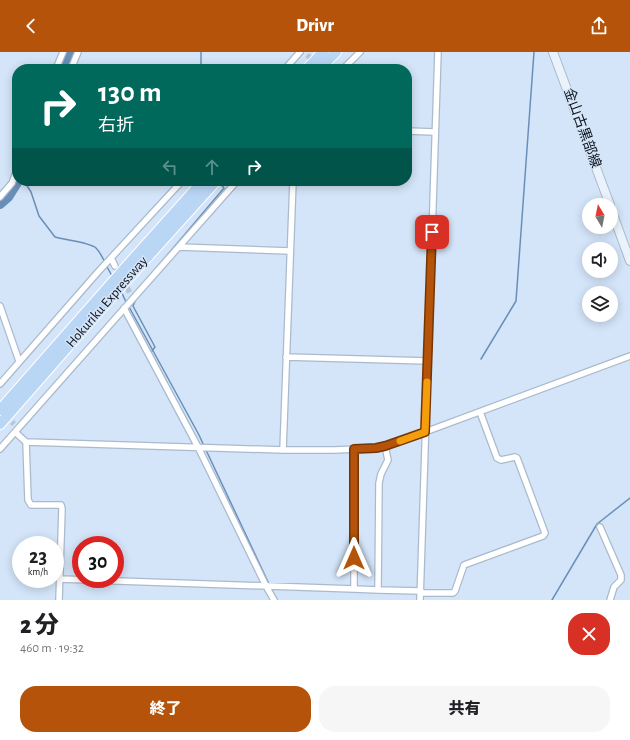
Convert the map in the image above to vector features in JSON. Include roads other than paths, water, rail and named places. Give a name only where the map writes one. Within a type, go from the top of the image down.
[{"type":"highway","points":[[312,64],[323,52]]},
{"type":"highway","points":[[325,64],[336,52]]},
{"type":"highway","name":"Hokuriku Expressway","points":[[0,424],[111,291],[119,275],[199,186]]},
{"type":"highway","name":"Hokuriku Expressway","points":[[119,275],[211,186]]},
{"type":"highway","name":"Hokuriku Expressway","points":[[0,410],[111,291]]},
{"type":"main road","name":"金山古黒部線","points":[[553,52],[607,198]]},
{"type":"main road","points":[[618,228],[630,261]]},
{"type":"street","points":[[58,64],[63,52]]},
{"type":"street","points":[[73,64],[78,52]]},
{"type":"street","points":[[289,64],[300,52]]},
{"type":"street","points":[[347,64],[360,52]]},
{"type":"street","points":[[420,600],[438,52]]},
{"type":"street","points":[[412,131],[436,132]]},
{"type":"street","points":[[0,196],[12,183]]},
{"type":"street","points":[[0,384],[111,258],[177,186]]},
{"type":"street","points":[[0,449],[16,428],[124,308],[132,295],[179,247],[228,186]]},
{"type":"street","points":[[283,450],[294,186]]},
{"type":"street","points":[[179,247],[290,251]]},
{"type":"street","points":[[111,258],[119,275]]},
{"type":"street","points":[[0,306],[19,362]]},
{"type":"street","points":[[124,308],[198,447],[274,600]]},
{"type":"street","points":[[26,442],[283,450],[376,448],[425,432],[630,356]]},
{"type":"street","points":[[286,357],[428,361]]},
{"type":"street","points":[[64,579],[452,593],[455,591],[464,565],[545,534],[517,458],[515,457],[501,460],[498,458],[480,412]]},
{"type":"street","points":[[16,428],[26,442],[28,500],[31,505],[60,506],[62,509],[61,536]]},
{"type":"street","points":[[378,590],[378,483],[388,460],[385,446]]},
{"type":"street","points":[[354,449],[354,590]]},
{"type":"street","points":[[600,527],[621,575],[621,580],[614,587],[610,600]]},
{"type":"street","points":[[59,600],[60,588]]},
{"type":"waterway","points":[[66,64],[71,52]]},
{"type":"waterway","points":[[201,52],[201,64]]},
{"type":"waterway","points":[[481,359],[516,301],[534,52]]},
{"type":"waterway","points":[[0,204],[8,197],[15,186]]},
{"type":"waterway","points":[[27,186],[31,192],[39,216],[55,237],[93,246],[99,251],[105,262]]},
{"type":"waterway","points":[[153,272],[224,188],[222,186]]},
{"type":"waterway","points":[[106,265],[112,276]]},
{"type":"waterway","points":[[121,291],[126,302]]},
{"type":"waterway","points":[[136,299],[133,306],[155,347],[152,351]]},
{"type":"waterway","points":[[128,305],[204,446]]},
{"type":"waterway","points":[[206,450],[269,584]]},
{"type":"waterway","points":[[552,600],[597,524],[630,498]]},
{"type":"tunnel","points":[[307,55],[316,63]]},
{"type":"tunnel","points":[[123,280],[130,293]]},
{"type":"tunnel","points":[[6,416],[14,424]]}]
